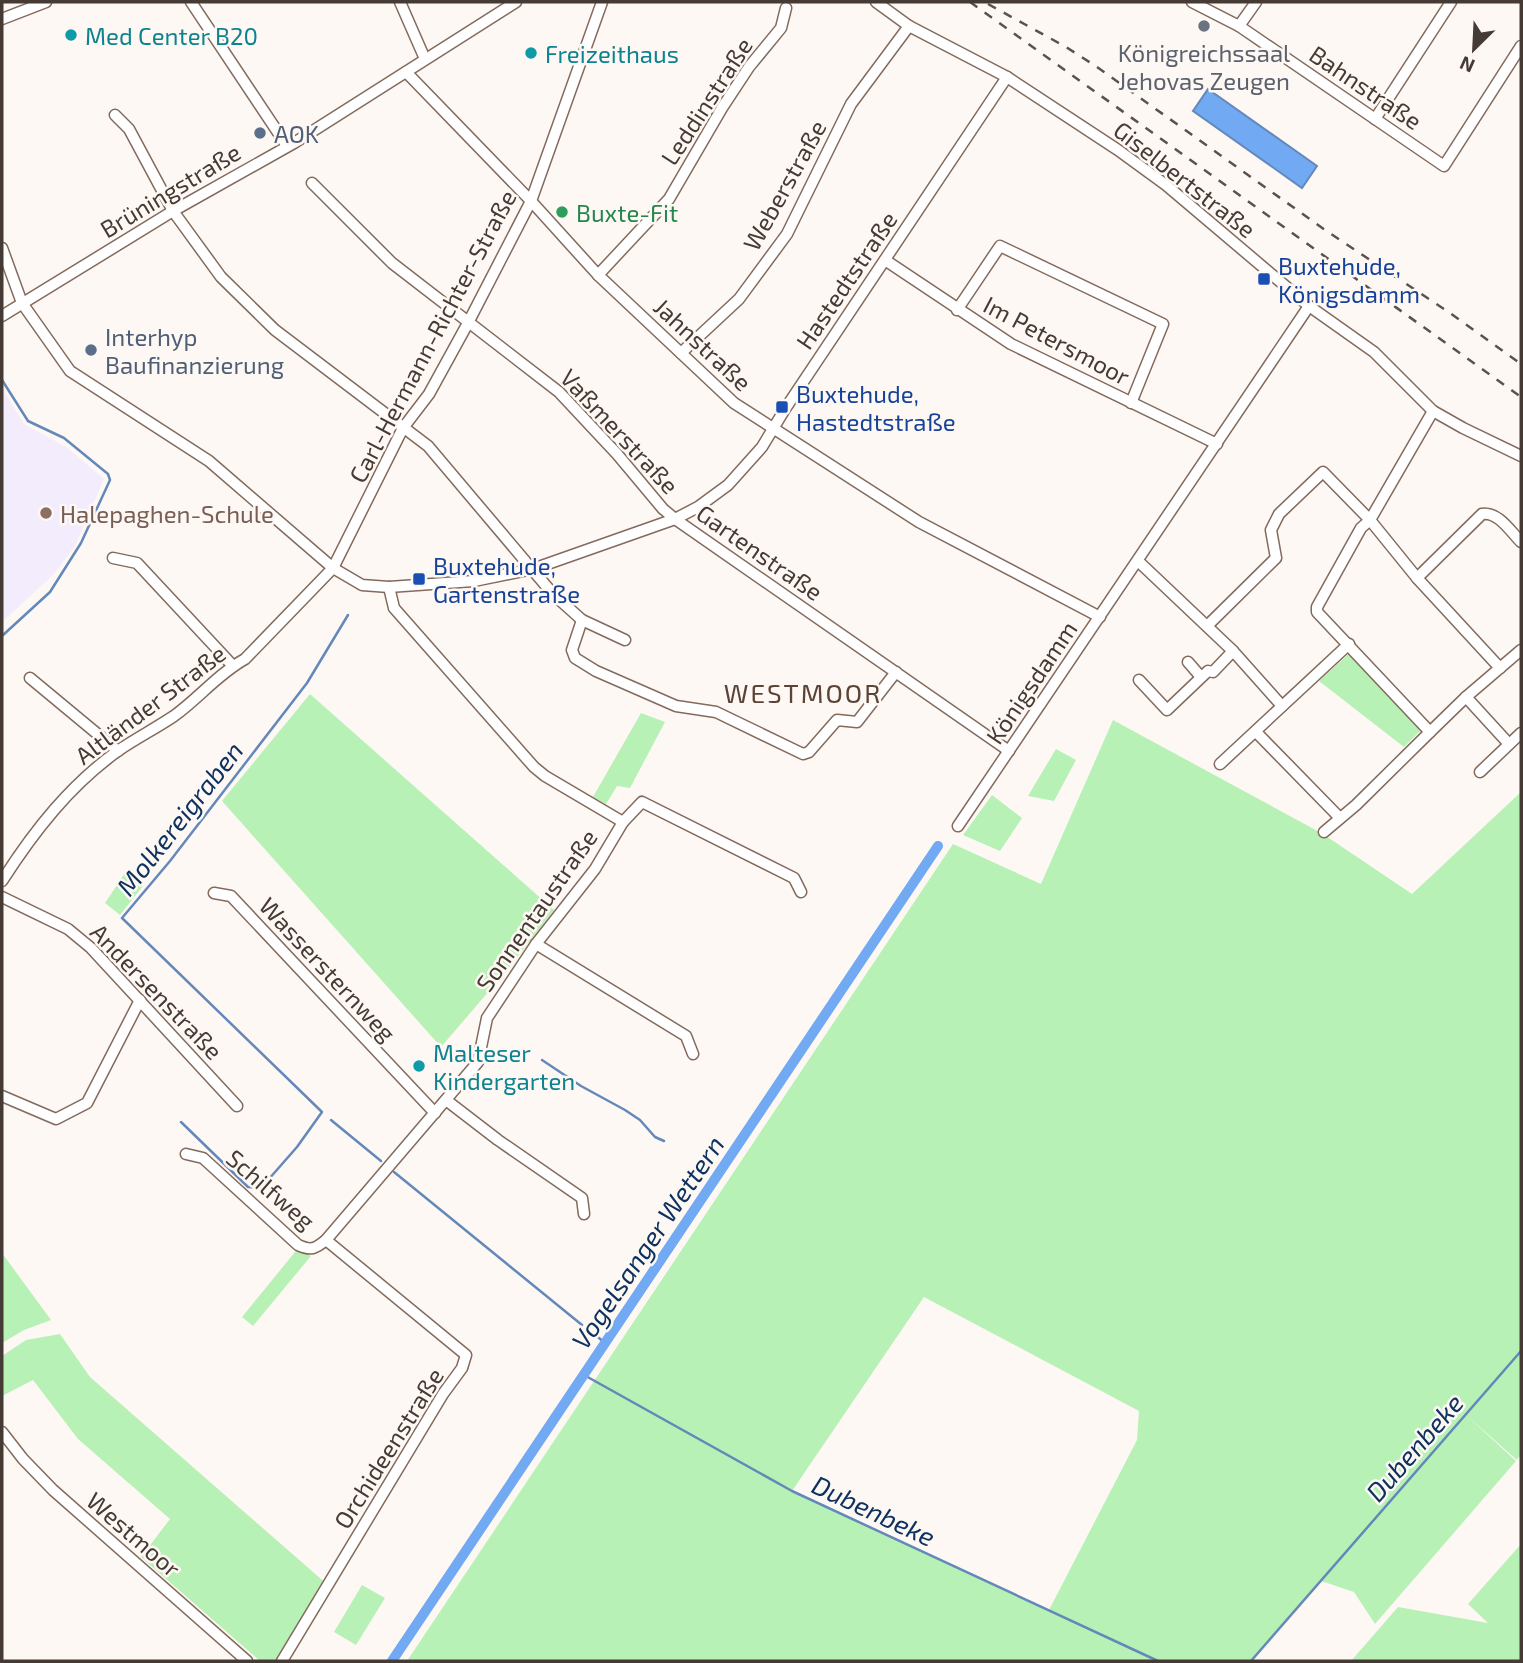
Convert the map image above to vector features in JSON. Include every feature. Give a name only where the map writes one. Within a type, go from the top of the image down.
[{"type":"street","points":[[2,19],[46,2]]},
{"type":"street","points":[[191,2],[287,146]]},
{"type":"street","points":[[400,2],[425,59]]},
{"type":"street","name":"Brüningstraße","points":[[2,316],[287,146],[516,2]]},
{"type":"street","name":"Carl-Hermann-Richter-Straße","points":[[333,568],[403,428],[429,394],[531,201],[602,2]]},
{"type":"street","name":"Giselbertstraße","points":[[876,2],[909,26],[1007,78],[1166,185],[1309,306],[1374,352],[1433,411],[1521,456]]},
{"type":"street","name":"Bahnstraße","points":[[1192,2],[1239,26],[1444,166],[1521,46]]},
{"type":"street","points":[[1239,26],[1256,2]]},
{"type":"street","points":[[1375,119],[1451,2]]},
{"type":"street","name":"Leddinstraße","points":[[598,275],[668,199],[749,67],[781,28],[786,8]]},
{"type":"street","name":"Weberstraße","points":[[681,353],[739,299],[787,234],[851,104],[909,26]]},
{"type":"street","name":"Jahnstraße","points":[[406,72],[531,201],[598,275],[734,403],[919,522],[1100,617]]},
{"type":"street","name":"Hastedtstraße","points":[[675,519],[698,507],[728,485],[762,447],[1007,78]]},
{"type":"street","points":[[115,116],[129,129],[173,212],[221,277],[275,330],[428,446],[553,594],[582,620],[625,640]]},
{"type":"street","name":"Vaßmerstraße","points":[[312,183],[391,263],[559,392],[663,509],[675,519]]},
{"type":"street","points":[[957,310],[1000,246],[1163,324],[1130,403]]},
{"type":"street","name":"Gartenstraße","points":[[2,248],[22,303],[70,371],[209,461],[333,568],[362,586],[389,587],[474,581],[533,569],[675,519],[1009,751]]},
{"type":"street","name":"Im Petersmoor","points":[[885,260],[1011,344],[1217,444]]},
{"type":"street","name":"Königsdamm","points":[[958,826],[1309,306]]},
{"type":"street","points":[[1430,732],[1320,616],[1317,607],[1361,528],[1370,520],[1433,411]]},
{"type":"street","points":[[1207,626],[1276,558],[1271,530],[1279,514],[1323,472],[1370,520],[1417,578],[1500,668]]},
{"type":"street","points":[[1417,578],[1482,514],[1494,515],[1521,542]]},
{"type":"street","points":[[113,558],[137,563],[233,666]]},
{"type":"street","points":[[1138,561],[1234,651],[1282,706]]},
{"type":"street","name":"Altländer Straße","points":[[2,881],[49,814],[82,782],[118,751],[176,714],[245,659],[333,568]]},
{"type":"street","name":"Sonnentaustraße","points":[[389,587],[394,608],[534,767],[623,822],[595,869],[536,944],[486,1018],[478,1062],[446,1100]]},
{"type":"street","points":[[582,620],[572,650],[575,657],[596,671],[668,704],[716,712],[803,754],[809,752],[837,720],[857,722],[896,672]]},
{"type":"street","points":[[1220,764],[1349,644]]},
{"type":"street","points":[[1324,832],[1466,697],[1521,650]]},
{"type":"street","points":[[1139,680],[1167,710],[1201,677],[1208,671],[1213,672],[1234,651]]},
{"type":"street","points":[[1188,662],[1201,677]]},
{"type":"street","points":[[30,678],[118,751]]},
{"type":"street","points":[[1466,697],[1510,744]]},
{"type":"street","points":[[1256,732],[1340,818]]},
{"type":"street","points":[[1480,772],[1521,733]]},
{"type":"street","points":[[623,822],[642,802],[794,878],[801,892]]},
{"type":"street","name":"Wassersternweg","points":[[214,893],[231,896],[435,1113]]},
{"type":"street","name":"Andersenstraße","points":[[2,897],[68,929],[91,948],[237,1106]]},
{"type":"street","points":[[536,944],[686,1035],[693,1054]]},
{"type":"street","points":[[2,1096],[56,1119],[88,1103],[140,1000]]},
{"type":"street","points":[[326,1240],[446,1100],[582,1198],[584,1214]]},
{"type":"street","name":"Schilfweg","points":[[186,1154],[203,1158],[298,1245],[309,1250],[326,1240]]},
{"type":"street","name":"Orchideenstraße","points":[[282,1661],[443,1394],[462,1368],[466,1355],[348,1261],[326,1240]]},
{"type":"street","name":"Westmoor","points":[[2,1432],[53,1490],[247,1661]]},
{"type":"shaded area","name":"Halepaghen-Schule","points":[[2,388],[24,424],[68,448],[104,479],[75,546],[53,575],[2,622]]},
{"type":"green space","points":[[1350,653],[1422,729],[1404,747],[1319,681]]},
{"type":"green space","points":[[310,694],[554,910],[441,1047],[222,801]]},
{"type":"green space","points":[[641,713],[665,722],[630,788],[617,786],[606,804],[593,797]]},
{"type":"green space","points":[[1113,720],[1323,834],[1412,894],[1521,792],[1521,1454],[1517,1460],[1466,1415],[1516,1461],[1375,1624],[1354,1592],[1321,1581],[1251,1661],[407,1661],[953,844],[1041,884]],"holes":[[[924,1297],[1139,1411],[1137,1440],[1049,1610],[792,1491]]]},
{"type":"green space","points":[[1056,749],[1076,760],[1054,801],[1028,796]]},
{"type":"green space","points":[[992,795],[1022,818],[1000,851],[963,835]]},
{"type":"green space","points":[[125,873],[143,886],[120,915],[105,903]]},
{"type":"green space","points":[[299,1247],[311,1256],[253,1326],[242,1317]]},
{"type":"green space","points":[[2,1253],[51,1320],[24,1330],[2,1343]]},
{"type":"green space","points":[[60,1334],[90,1377],[329,1586],[276,1661],[260,1661],[141,1557],[170,1519],[78,1439],[33,1380],[2,1396],[2,1356],[26,1340]]},
{"type":"green space","points":[[1521,1544],[1521,1661],[1351,1661],[1398,1607],[1488,1623],[1468,1604]]},
{"type":"green space","points":[[362,1585],[385,1598],[356,1645],[334,1632]]},
{"type":"water","points":[[1208,89],[1317,166],[1302,188],[1193,111]]},
{"type":"waterway","points":[[2,380],[28,421],[64,438],[108,474],[110,480],[81,543],[50,592],[2,636]]},
{"type":"waterway","name":"Molkereigraben","points":[[181,1122],[248,1187],[261,1188],[297,1147],[322,1112],[122,918],[170,861],[307,683],[348,615]]},
{"type":"waterway","name":"Vogelsanger Wettern","points":[[392,1661],[938,846]]},
{"type":"waterway","points":[[542,1060],[581,1086],[625,1110],[640,1120],[655,1137],[664,1141]]},
{"type":"waterway","name":"Molkereigraben","points":[[331,1120],[381,1161]]},
{"type":"waterway","name":"Molkereigraben","points":[[394,1172],[582,1325]]},
{"type":"waterway","name":"Molkereigraben","points":[[593,1333],[605,1343]]},
{"type":"waterway","name":"Dubenbeke","points":[[1251,1661],[1521,1351]]},
{"type":"waterway","name":"Dubenbeke","points":[[584,1375],[792,1491],[1158,1661]]},
{"type":"railway","points":[[970,2],[1521,397]]},
{"type":"railway","points":[[988,4],[1097,67],[1325,230],[1521,364]]},
{"type":"place","name":"Königreichssaal Jehovas Zeugen","points":[[1204,26]]},
{"type":"place","name":"Med Center B20","points":[[71,35]]},
{"type":"place","name":"Freizeithaus","points":[[531,53]]},
{"type":"place","name":"AOK","points":[[260,133]]},
{"type":"place","name":"Buxte-Fit","points":[[562,212]]},
{"type":"place","name":"Buxtehude, Königsdamm","points":[[1264,279]]},
{"type":"place","name":"Interhyp Baufinanzierung","points":[[91,350]]},
{"type":"place","name":"Buxtehude, Hastedtstraße","points":[[782,407]]},
{"type":"place","name":"Halepaghen-Schule","points":[[46,513]]},
{"type":"place","name":"Buxtehude, Gartenstraße","points":[[419,579]]},
{"type":"place","name":"Malteser Kindergarten","points":[[419,1066]]},
{"type":"district","name":"WESTMOOR","points":[[803,692]]}]
